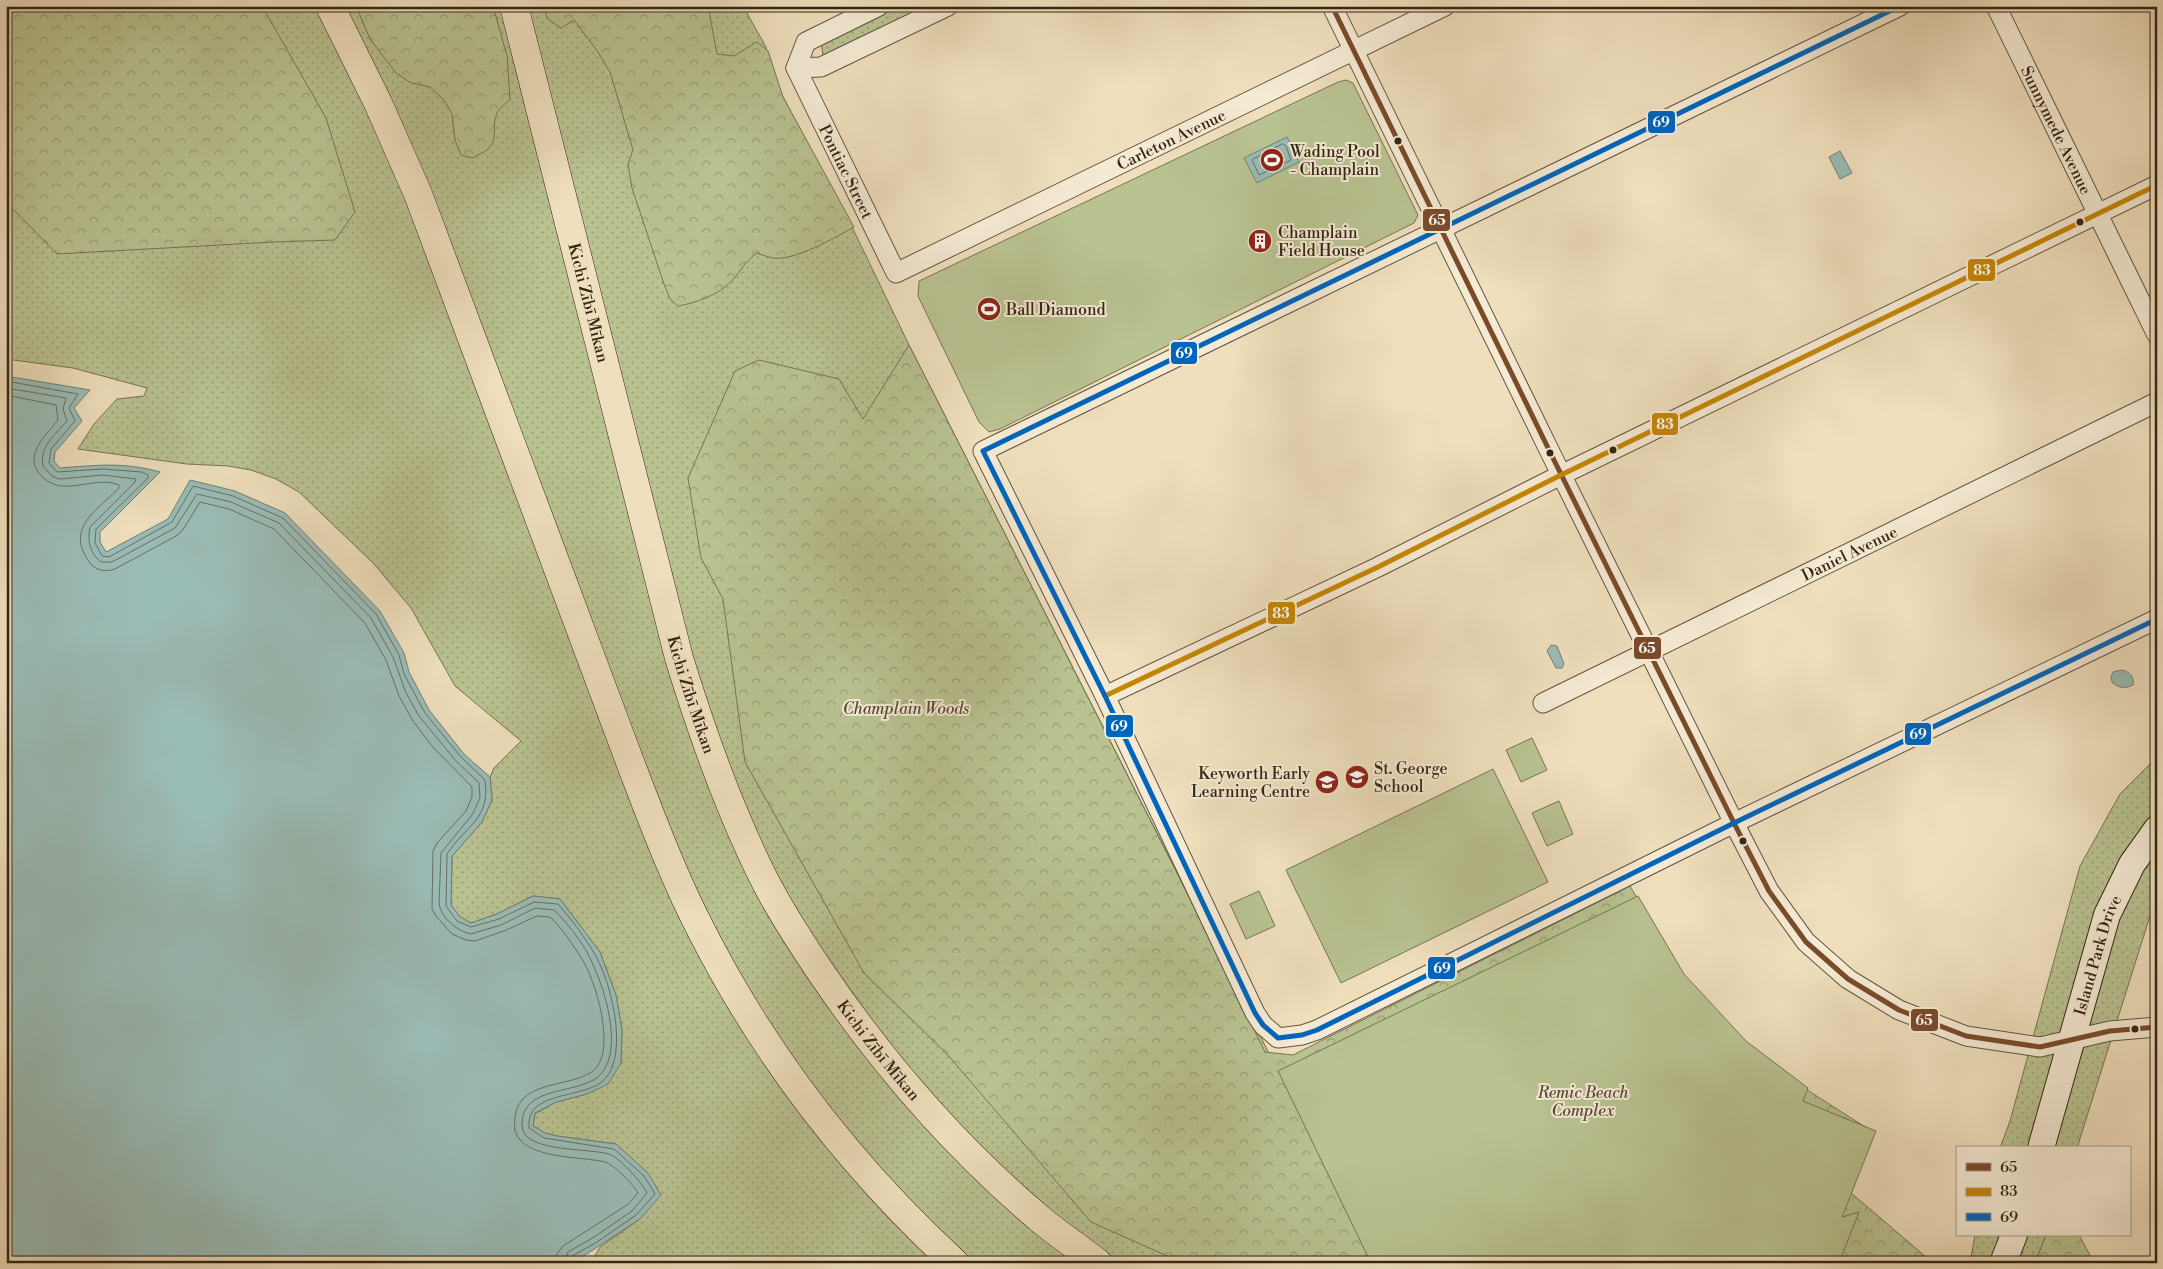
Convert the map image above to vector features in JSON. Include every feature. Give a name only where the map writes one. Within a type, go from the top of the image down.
[{"type":"highway","points":[[330,6],[378,103],[418,194],[658,833],[684,896],[721,967],[760,1034],[819,1117],[892,1202],[955,1263]]},
{"type":"highway","name":"Kichi Zībī Mīkan","points":[[514,6],[679,658],[713,761],[743,836],[781,909],[848,1013],[875,1049],[961,1146],[1023,1204],[1098,1263]]},
{"type":"main road","name":"Island Park Drive","points":[[2042,1146],[2095,951],[2110,908],[2132,864],[2157,829]]},
{"type":"main road","points":[[2003,1263],[2016,1236]]},
{"type":"main road","points":[[2012,1263],[2016,1236]]},
{"type":"street","points":[[879,6],[806,42],[796,68],[821,67],[948,6]]},
{"type":"street","points":[[1332,6],[1561,475],[1734,823],[1769,891],[1794,927],[1819,955],[1864,990],[1899,1010],[1966,1036],[2040,1046],[2110,1031],[2157,1027]]},
{"type":"street","name":"Carleton Avenue","points":[[896,273],[1445,6]]},
{"type":"street","points":[[1900,6],[983,451],[1105,696],[1255,1013],[1263,1025],[1278,1038],[1302,1035],[1317,1030],[1734,823],[2157,619]]},
{"type":"street","name":"Sunnymede Avenue","points":[[1996,6],[2157,335]]},
{"type":"street","name":"Pontiac Street","points":[[796,68],[896,273]]},
{"type":"street","points":[[1105,696],[1378,567],[1561,475],[2157,185]]},
{"type":"street","name":"Daniel Avenue","points":[[1543,703],[2157,402]]},
{"type":"green space","points":[[6,6],[743,6],[766,47],[772,76],[853,229],[909,345],[1278,1071],[1370,1263],[591,1263],[600,1247],[640,1219],[648,1173],[616,1144],[557,1136],[545,1133],[533,1126],[535,1114],[556,1102],[587,1094],[621,1063],[622,1030],[616,995],[600,952],[560,899],[533,896],[497,914],[471,923],[460,917],[451,905],[452,856],[482,822],[492,800],[490,777],[494,768],[521,741],[455,686],[411,608],[374,564],[299,492],[276,479],[251,470],[228,466],[187,464],[78,449],[94,424],[117,399],[144,396],[147,388],[73,368],[6,359]]},
{"type":"green space","points":[[6,6],[262,6],[326,118],[355,212],[335,240],[57,254],[6,202]]},
{"type":"green space","points":[[356,6],[493,6],[507,56],[510,100],[497,113],[494,138],[487,150],[473,158],[461,155],[455,140],[452,114],[444,100],[430,87],[411,83],[396,73],[370,39]]},
{"type":"green space","points":[[543,6],[708,6],[717,54],[734,56],[757,42],[768,51],[783,97],[854,227],[814,248],[792,256],[773,258],[757,253],[724,288],[702,299],[678,306],[670,299],[664,284],[632,188],[628,164],[633,150],[610,72],[598,52],[574,20],[561,28],[548,19]]},
{"type":"green space","points":[[894,6],[933,6],[823,56],[821,42]]},
{"type":"green space","points":[[1346,80],[1353,83],[1418,215],[1414,223],[1000,429],[989,432],[979,422],[918,296],[919,281],[1338,82]]},
{"type":"green space","name":"Champlain Woods","points":[[909,345],[1179,877],[1265,1052],[1293,1055],[1630,886],[1689,985],[1768,1065],[1873,1132],[1850,1192],[1933,1263],[1350,1263],[1348,1259],[1338,1263],[1183,1263],[1091,1222],[947,1054],[864,973],[745,762],[723,599],[701,558],[688,478],[735,371],[759,360],[839,379],[863,419]]},
{"type":"green space","points":[[1532,738],[1547,770],[1521,782],[1506,750]]},
{"type":"green space","points":[[2157,757],[2157,903],[2150,916],[2078,1146],[2001,1146],[2010,1121],[2080,866],[2120,794]]},
{"type":"green space","points":[[1493,769],[1548,882],[1341,983],[1286,870]]},
{"type":"green space","points":[[1559,801],[1573,834],[1547,846],[1532,813]]},
{"type":"green space","points":[[1259,891],[1275,926],[1246,939],[1230,904]]},
{"type":"green space","name":"Remic Beach Complex","points":[[1638,896],[1684,974],[1746,1041],[1808,1088],[1803,1101],[1876,1131],[1842,1217],[1859,1212],[1839,1263],[1371,1263],[1278,1071]]},
{"type":"green space","points":[[1975,1236],[2046,1236],[2035,1263],[1970,1263]]},
{"type":"green space","points":[[2046,1236],[2080,1236],[2094,1263],[2035,1263]]},
{"type":"water","name":"Wading Pool - Champlain","points":[[1287,137],[1299,162],[1257,183],[1244,158]]},
{"type":"water","points":[[1840,151],[1852,173],[1840,179],[1829,157]]},
{"type":"water","points":[[6,376],[90,390],[74,408],[82,421],[55,452],[54,461],[60,468],[98,465],[134,467],[160,472],[100,532],[100,542],[106,552],[168,519],[190,480],[235,491],[285,513],[380,611],[404,653],[409,672],[429,710],[464,754],[490,777],[492,800],[482,822],[452,856],[451,905],[460,917],[471,923],[497,914],[533,896],[560,899],[600,952],[616,995],[622,1030],[621,1063],[608,1084],[587,1094],[556,1102],[535,1113],[533,1126],[545,1133],[557,1136],[616,1144],[648,1173],[661,1195],[640,1219],[573,1263],[6,1263]]},
{"type":"water","points":[[1551,645],[1557,646],[1564,664],[1562,668],[1556,668],[1547,651]]},
{"type":"water","points":[[2121,670],[2131,675],[2133,685],[2122,687],[2112,682],[2113,672]]},
{"type":"transit line","name":"65","points":[[1332,6],[1734,823],[1769,891],[1806,942],[1848,979],[1899,1010],[1966,1036],[2040,1047],[2110,1031],[2157,1027]]},
{"type":"transit line","name":"69","points":[[1900,6],[983,451],[1105,696],[1255,1013],[1263,1025],[1278,1038],[1302,1035],[1317,1030],[1734,823],[2157,619]]},
{"type":"transit line","name":"83","points":[[1105,696],[1378,567],[1561,475],[2157,185]]},
{"type":"place","name":"Wading Pool - Champlain","points":[[1272,160]]},
{"type":"place","name":"Champlain Field House","points":[[1260,241]]},
{"type":"place","name":"Ball Diamond","points":[[989,309]]},
{"type":"place","name":"St. George School","points":[[1357,777]]},
{"type":"place","name":"Keyworth Early Learning Centre","points":[[1327,782]]}]
